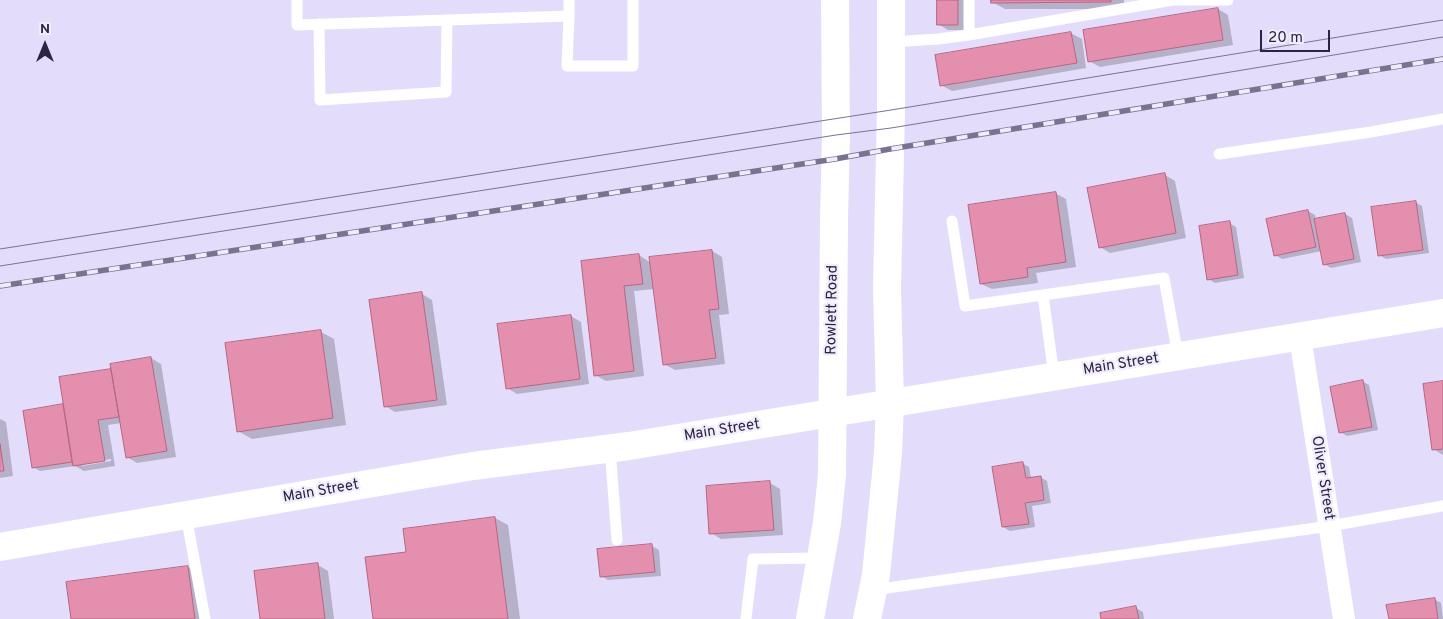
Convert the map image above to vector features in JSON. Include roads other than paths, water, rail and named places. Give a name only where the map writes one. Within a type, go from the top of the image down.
[{"type":"street","name":"Rowlett Road","points":[[810,619],[822,558],[832,475],[836,135],[835,0]]},
{"type":"street","points":[[867,619],[876,574],[888,453],[890,403],[887,288],[891,110],[891,0]]},
{"type":"street","name":"Main Street","points":[[0,547],[473,466],[610,448],[832,413],[1443,313]]},
{"type":"street","name":"Oliver Street","points":[[1300,337],[1344,619]]},
{"type":"lane","points":[[297,0],[297,25],[569,16]]},
{"type":"lane","points":[[569,0],[567,66],[633,66],[632,0]]},
{"type":"lane","points":[[969,0],[969,35]]},
{"type":"lane","points":[[891,42],[969,35],[1136,3],[1173,0],[1228,0]]},
{"type":"lane","points":[[319,24],[320,100],[446,92],[447,20]]},
{"type":"lane","points":[[1220,154],[1371,132],[1443,119]]},
{"type":"lane","points":[[952,221],[965,306],[1164,278],[1178,356]]},
{"type":"lane","points":[[1044,295],[1054,376]]},
{"type":"lane","points":[[610,448],[617,540]]},
{"type":"lane","points":[[873,590],[1330,526],[1443,506]]},
{"type":"lane","points":[[186,515],[205,619]]},
{"type":"lane","points":[[746,619],[753,560],[822,558]]},
{"type":"tram line","points":[[0,249],[891,110],[1443,20]]},
{"type":"tram line","points":[[0,266],[836,135],[891,128],[1443,37]]},
{"type":"railway","points":[[0,286],[835,159],[1443,59]]}]
